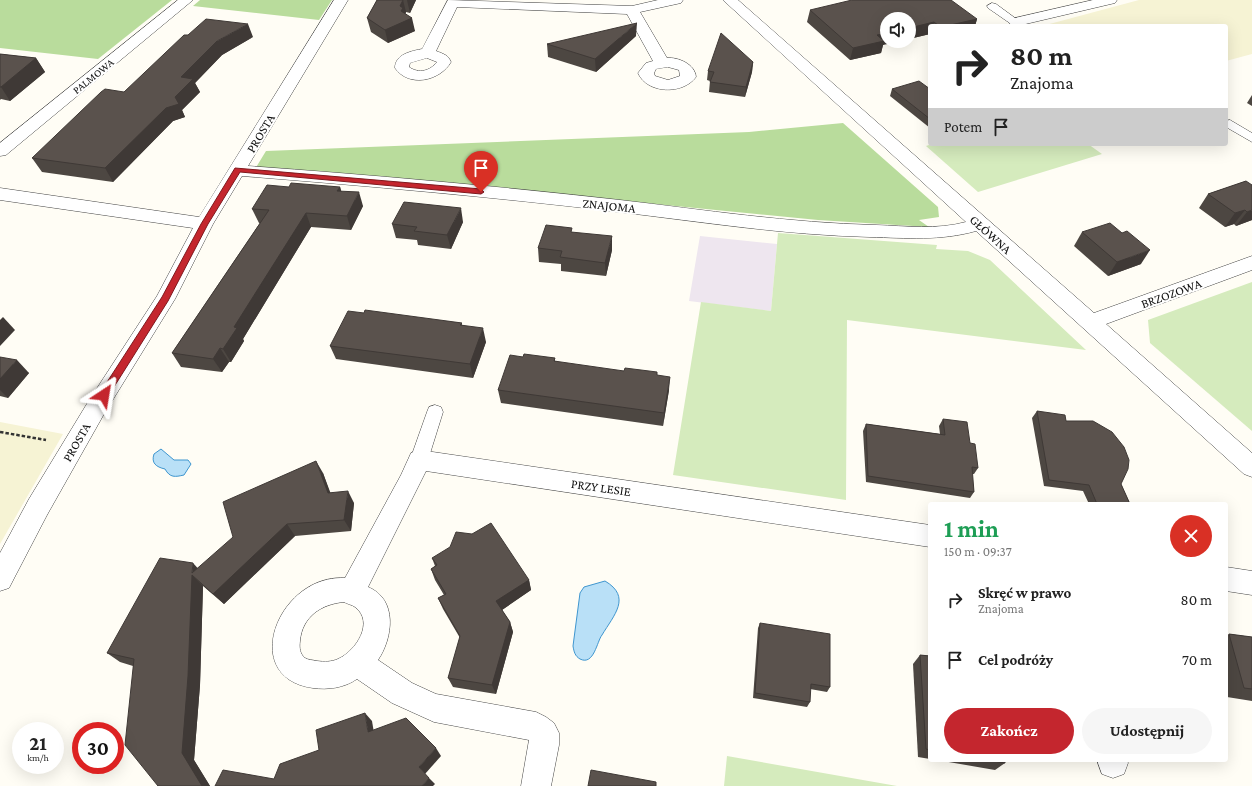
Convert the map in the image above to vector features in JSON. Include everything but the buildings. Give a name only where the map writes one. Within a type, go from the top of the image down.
[{"type":"street","name":"PALMOWA","points":[[0,151],[186,0]]},
{"type":"street","name":"PROSTA","points":[[0,579],[77,441],[166,299],[204,224],[341,0]]},
{"type":"street","points":[[428,53],[452,4],[632,10],[676,0]]},
{"type":"street","name":"GŁÓWNA","points":[[730,0],[876,129],[979,224],[1091,322],[1252,467]]},
{"type":"street","points":[[1019,24],[1110,0]]},
{"type":"street","points":[[632,10],[662,63]]},
{"type":"street","name":"ZNAJOMA","points":[[238,170],[397,183],[619,206],[758,224],[834,230],[934,233],[954,231],[979,224]]},
{"type":"street","points":[[0,194],[204,224]]},
{"type":"street","name":"BRZOZOWA","points":[[1091,322],[1252,263]]},
{"type":"street","points":[[352,591],[411,480],[419,460]]},
{"type":"street","name":"PRZY LESIE","points":[[419,460],[928,536]]},
{"type":"street","points":[[1228,579],[1252,583]]},
{"type":"street","points":[[328,591],[352,591],[358,593],[369,601],[376,613],[378,628],[374,643],[358,663],[349,670],[332,676],[316,677],[302,672],[292,663],[286,651],[286,637],[291,622],[300,608],[313,598],[328,591]]},
{"type":"street","points":[[358,663],[402,693],[434,708],[536,727],[544,733],[544,745],[536,786]]},
{"type":"lane","points":[[992,6],[1019,24]]},
{"type":"lane","points":[[1230,124],[1252,138]]},
{"type":"lane","points":[[419,460],[436,412]]},
{"type":"path","points":[[0,432],[44,440],[77,441]]},
{"type":"shaded area","points":[[1139,0],[1252,0],[1252,54],[1228,60],[1228,24],[1049,24]]},
{"type":"shaded area","points":[[700,236],[777,244],[771,311],[689,301]]},
{"type":"shaded area","points":[[0,422],[63,434],[0,544]]},
{"type":"green space","points":[[0,0],[172,0],[98,59],[0,48]]},
{"type":"green space","points":[[200,0],[332,0],[319,20],[193,6]]},
{"type":"green space","points":[[843,123],[938,207],[939,217],[919,220],[929,227],[818,220],[473,186],[255,169],[266,151],[749,132]]},
{"type":"green space","points":[[926,146],[1091,146],[1102,154],[978,192]]},
{"type":"green space","points":[[778,233],[937,245],[936,249],[968,251],[990,260],[1086,350],[847,320],[846,500],[673,475],[701,302],[771,311]]},
{"type":"green space","points":[[1252,282],[1252,431],[1150,343],[1148,320]]},
{"type":"green space","points":[[727,756],[897,786],[724,786]]},
{"type":"water","points":[[161,449],[174,460],[188,460],[191,464],[184,475],[171,475],[165,469],[155,464],[153,460],[154,454]]},
{"type":"water","points":[[605,581],[618,593],[618,606],[600,638],[592,656],[585,660],[580,659],[575,654],[573,646],[580,593],[584,587]]},
{"type":"route","points":[[104,395],[166,299],[204,224],[238,170],[389,182],[481,192]]}]
